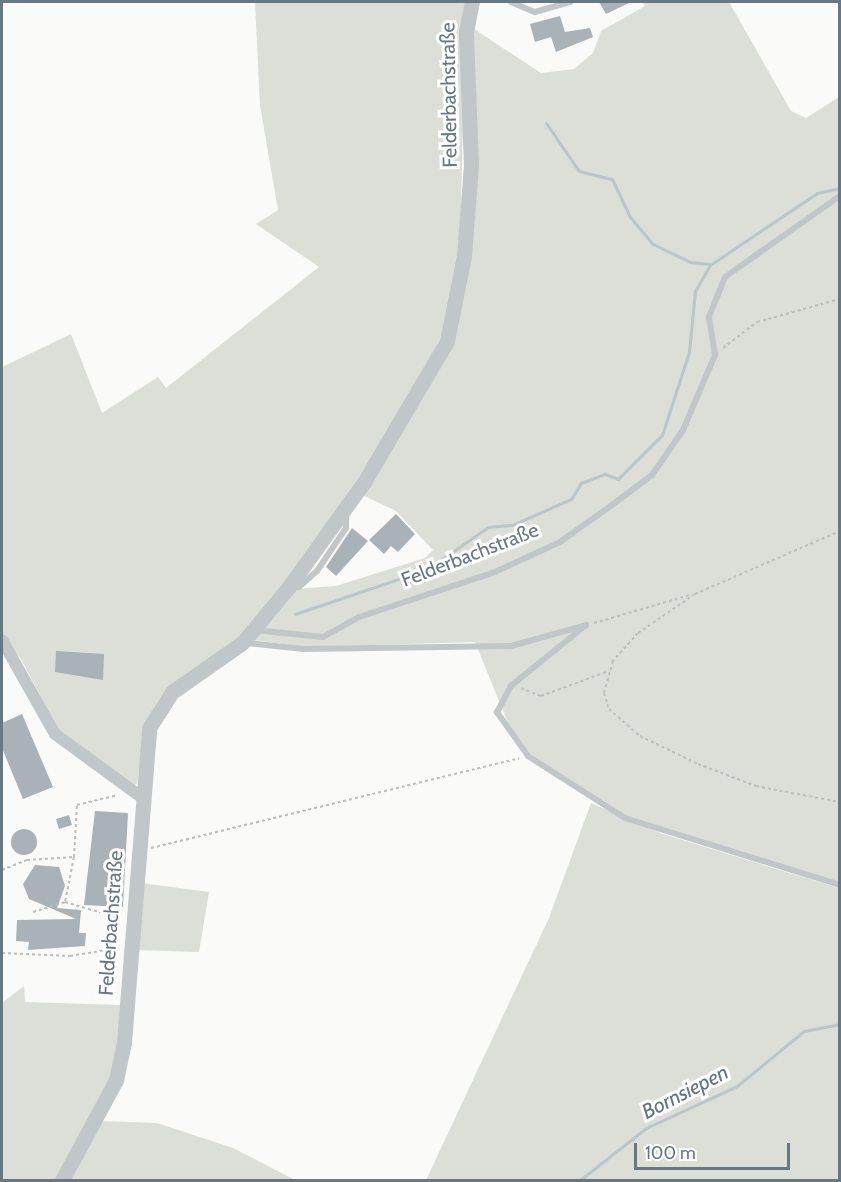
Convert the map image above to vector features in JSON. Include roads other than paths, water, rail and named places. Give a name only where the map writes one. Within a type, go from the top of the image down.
[{"type":"street","name":"Felderbachstraße","points":[[62,1180],[116,1080],[124,947],[137,851],[135,795],[149,728],[158,711],[193,674],[242,643],[288,588],[345,508],[432,373],[456,308],[471,165],[466,32],[472,2]]},
{"type":"street","points":[[2,640],[55,734],[135,795]]},
{"type":"lane","points":[[511,2],[535,12],[571,2]]},
{"type":"lane","name":"Felderbachstraße","points":[[254,630],[323,637],[359,617],[495,572],[560,542],[652,475],[683,430],[715,355],[709,317],[725,277],[840,196]]},
{"type":"lane","points":[[242,643],[304,649],[511,646],[586,625],[512,686],[497,711],[528,756],[625,818],[840,885]]},
{"type":"waterway","points":[[546,123],[579,171],[612,179],[630,217],[653,244],[690,262],[709,264]]},
{"type":"waterway","points":[[295,614],[428,569],[488,527],[512,525],[571,499],[581,483],[605,474],[618,479],[662,435],[689,352],[695,291],[710,265],[817,193],[840,188]]},
{"type":"waterway","name":"Bornsiepen","points":[[580,1180],[646,1128],[737,1086],[804,1031],[840,1024]]}]
